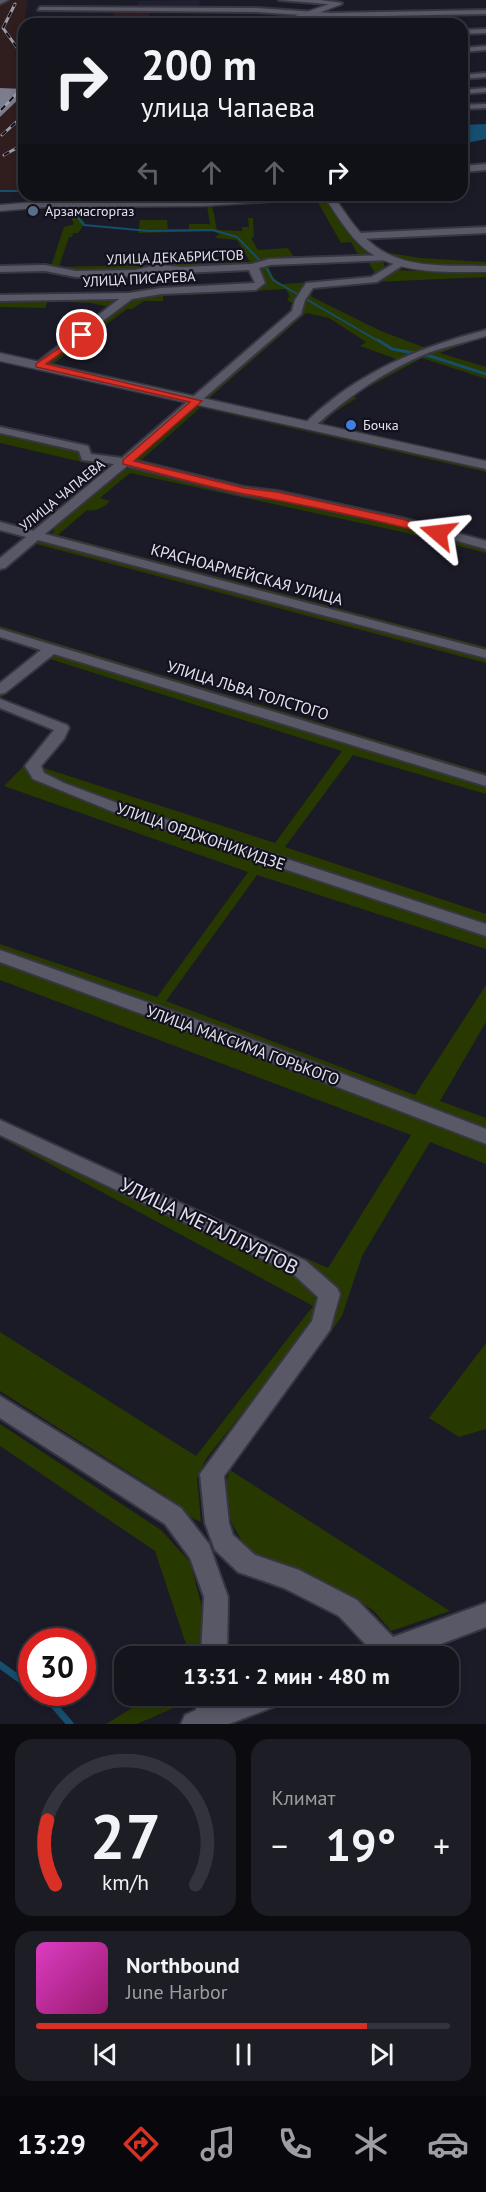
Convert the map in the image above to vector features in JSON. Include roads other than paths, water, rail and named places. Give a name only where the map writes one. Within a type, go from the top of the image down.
[{"type":"street","points":[[0,2],[5,0]]},
{"type":"street","points":[[272,0],[340,2]]},
{"type":"street","points":[[299,18],[340,2]]},
{"type":"street","points":[[331,18],[340,2]]},
{"type":"street","points":[[451,3],[456,14]]},
{"type":"street","points":[[40,9],[256,10],[331,15],[486,12]]},
{"type":"street","points":[[468,32],[486,31]]},
{"type":"street","points":[[468,50],[486,48]]},
{"type":"street","points":[[468,76],[486,75]]},
{"type":"street","points":[[468,92],[486,90]]},
{"type":"street","points":[[468,107],[486,106]]},
{"type":"street","points":[[468,168],[486,167]]},
{"type":"street","points":[[0,208],[47,204],[234,201]]},
{"type":"street","points":[[332,201],[368,246],[387,258],[403,262],[486,269]]},
{"type":"street","points":[[359,236],[486,230]]},
{"type":"street","name":"УЛИЦА ДЕКАБРИСТОВ","points":[[0,269],[45,268],[76,274],[135,273],[157,268],[182,270],[254,267],[269,262],[387,258]]},
{"type":"street","name":"УЛИЦА ЧАПАЕВА","points":[[0,565],[127,462],[283,326],[297,312],[306,288],[315,284],[373,280],[403,262]]},
{"type":"street","name":"УЛИЦА ПИСАРЕВА","points":[[0,298],[129,296],[160,291],[256,287],[260,283],[254,267]]},
{"type":"street","points":[[39,366],[129,296]]},
{"type":"street","points":[[309,426],[340,397],[424,351],[486,333]]},
{"type":"street","points":[[0,357],[486,465]]},
{"type":"street","points":[[0,430],[84,449],[86,457],[92,459],[127,462],[244,491],[277,495],[406,523],[486,545]]},
{"type":"street","name":"КРАСНОАРМЕЙСКАЯ УЛИЦА","points":[[0,526],[486,654]]},
{"type":"street","name":"УЛИЦА ЛЬВА ТОЛСТОГО","points":[[0,633],[486,781]]},
{"type":"street","points":[[0,690],[51,649]]},
{"type":"street","name":"УЛИЦА ОРДЖОНИКИДЗЕ","points":[[0,703],[62,728],[59,736],[33,766],[38,776],[58,786],[122,810],[486,930]]},
{"type":"street","name":"УЛИЦА МАКСИМА ГОРЬКОГО","points":[[0,956],[261,1050],[486,1137]]},
{"type":"street","name":"УЛИЦА МЕТАЛЛУРГОВ","points":[[0,1127],[299,1268],[329,1294],[322,1324],[212,1474],[217,1523],[224,1542]]},
{"type":"street","points":[[0,1406],[173,1516],[200,1551],[216,1597],[214,1646]]},
{"type":"street","points":[[200,1551],[224,1542],[247,1564],[290,1578],[348,1608],[376,1646]]},
{"type":"street","points":[[403,1646],[486,1615]]},
{"type":"street","points":[[204,1713],[230,1706]]},
{"type":"water","points":[[486,124],[486,139],[468,143],[468,125]]},
{"type":"waterway","points":[[0,191],[18,191]]},
{"type":"waterway","points":[[71,201],[79,207],[79,219],[84,225],[149,231],[213,230],[237,237],[266,267],[273,280],[380,342]]},
{"type":"waterway","points":[[378,340],[392,349],[430,356],[486,374]]},
{"type":"waterway","points":[[0,1665],[18,1678]]},
{"type":"waterway","points":[[55,1706],[70,1724]]},
{"type":"railway","points":[[15,4],[3,28],[18,49]]},
{"type":"railway","points":[[1,110],[18,92]]},
{"type":"railway","points":[[2,135],[18,120]]},
{"type":"railway","points":[[4,155],[18,147]]},
{"type":"place","name":"Арзамасгоргаз","points":[[33,211]]},
{"type":"place","name":"Бочка","points":[[351,425]]}]
